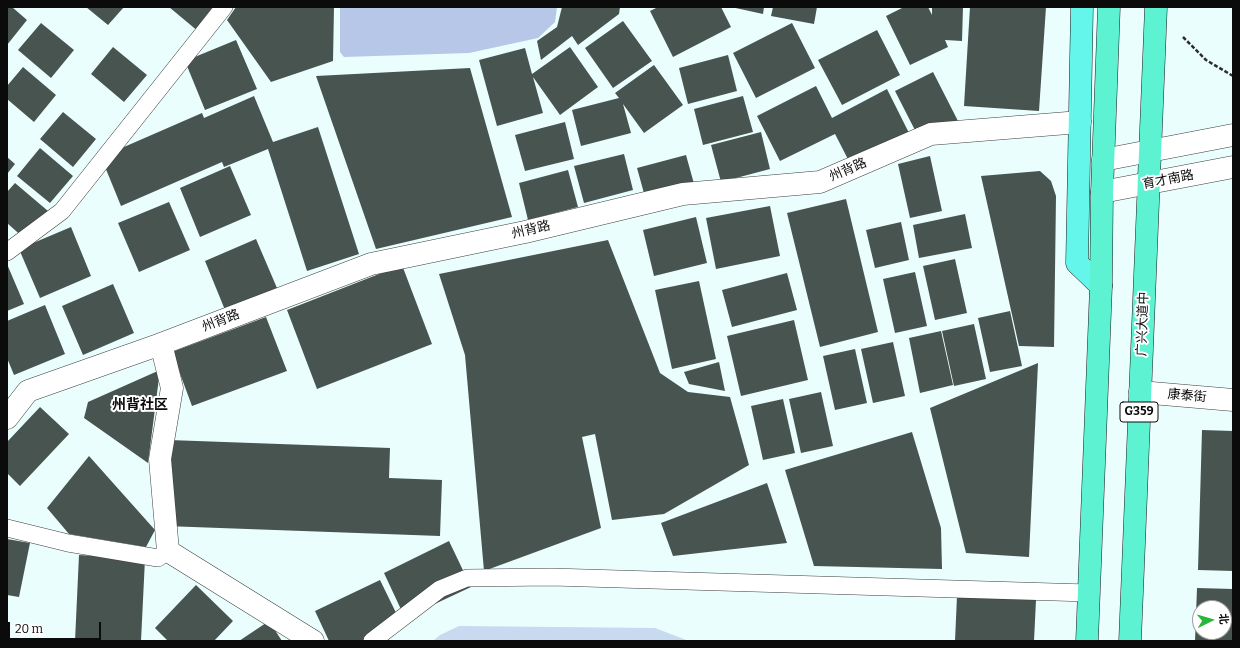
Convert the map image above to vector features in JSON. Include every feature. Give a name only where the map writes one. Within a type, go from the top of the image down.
[{"type":"highway","points":[[1087,641],[1101,286],[1102,192],[1109,7]]},
{"type":"highway","name":"广兴大道中","points":[[1130,641],[1156,8]]},
{"type":"main road","points":[[1082,7],[1077,263],[1101,286]]},
{"type":"street","name":"州背路","points":[[7,418],[28,391],[161,344],[371,264],[525,232],[683,194],[820,182],[931,134],[1080,122]]},
{"type":"street","points":[[1103,160],[1233,135]]},
{"type":"street","name":"育才南路","points":[[1102,192],[1233,167]]},
{"type":"street","points":[[161,344],[172,388],[160,459],[168,551],[313,641]]},
{"type":"street","name":"康泰街","points":[[1140,392],[1233,400]]},
{"type":"lane","points":[[7,252],[62,211],[224,7]]},
{"type":"lane","points":[[7,528],[68,543],[158,558],[168,551]]},
{"type":"lane","points":[[372,641],[440,589],[467,578],[552,577],[1088,593]]},
{"type":"path","points":[[1156,8],[1206,60],[1233,76]]},
{"type":"shaded area","points":[[340,7],[557,7],[555,22],[538,38],[469,53],[344,57],[340,52]]},
{"type":"shaded area","points":[[459,626],[655,628],[689,641],[433,641],[440,635]]},
{"type":"building","points":[[7,7],[12,7],[27,20],[7,45]]},
{"type":"building","points":[[86,7],[124,7],[108,25]]},
{"type":"building","points":[[169,7],[220,7],[199,32]]},
{"type":"building","points":[[236,7],[334,7],[333,61],[271,82],[227,20]]},
{"type":"building","points":[[562,7],[620,7],[619,14],[578,45],[572,36],[541,60],[537,41],[557,27]]},
{"type":"building","points":[[658,7],[721,7],[731,27],[673,57],[650,11]]},
{"type":"building","points":[[731,7],[764,7],[763,14]]},
{"type":"building","points":[[773,7],[817,7],[814,24],[771,16]]},
{"type":"building","points":[[904,7],[928,7],[932,15],[932,7],[963,7],[962,41],[945,40],[948,47],[910,65],[886,16]]},
{"type":"building","points":[[970,7],[1046,7],[1039,111],[964,106]]},
{"type":"building","points":[[623,21],[652,61],[613,88],[585,48]]},
{"type":"building","points":[[41,23],[74,50],[51,78],[18,50]]},
{"type":"building","points":[[792,23],[815,68],[756,98],[733,53]]},
{"type":"building","points":[[877,30],[900,75],[842,105],[818,60]]},
{"type":"building","points":[[236,40],[257,89],[205,110],[185,61]]},
{"type":"building","points":[[113,47],[147,75],[124,102],[91,74]]},
{"type":"building","points":[[570,47],[598,87],[560,115],[533,77],[543,113],[497,126],[479,60],[525,48],[532,74]]},
{"type":"building","points":[[728,55],[737,91],[688,104],[679,68]]},
{"type":"building","points":[[654,65],[683,105],[644,133],[623,104],[631,133],[581,146],[572,110],[619,98],[615,93]]},
{"type":"building","points":[[23,67],[56,95],[34,122],[7,99],[7,86]]},
{"type":"building","points":[[470,68],[512,217],[376,249],[316,76]]},
{"type":"building","points":[[933,72],[958,121],[920,140],[895,91]]},
{"type":"building","points":[[816,86],[832,118],[887,89],[910,135],[851,165],[835,134],[780,161],[757,116]]},
{"type":"building","points":[[254,96],[273,142],[318,127],[359,254],[307,271],[268,149],[224,167],[222,162],[121,206],[101,157],[202,113],[204,118]]},
{"type":"building","points":[[743,96],[753,132],[703,145],[694,109]]},
{"type":"building","points":[[63,112],[96,139],[73,167],[40,139]]},
{"type":"building","points":[[565,122],[574,159],[525,171],[515,135]]},
{"type":"building","points":[[761,132],[770,169],[721,182],[711,145]]},
{"type":"building","points":[[40,148],[73,176],[50,203],[17,176]]},
{"type":"building","points":[[624,154],[633,190],[584,203],[574,166]]},
{"type":"building","points":[[686,155],[696,191],[647,204],[637,168]]},
{"type":"building","points":[[930,156],[942,211],[910,218],[898,164]]},
{"type":"building","points":[[7,157],[15,164],[7,174]]},
{"type":"building","points":[[230,166],[251,215],[200,237],[180,188]]},
{"type":"building","points":[[568,170],[578,207],[528,220],[519,183]]},
{"type":"building","points":[[1040,171],[1051,181],[1056,196],[1054,347],[1019,346],[981,176]]},
{"type":"building","points":[[15,183],[48,211],[25,239],[7,223],[7,192]]},
{"type":"building","points":[[846,199],[878,332],[820,347],[787,213]]},
{"type":"building","points":[[169,202],[190,250],[139,272],[118,223]]},
{"type":"building","points":[[770,206],[780,256],[716,269],[706,218]]},
{"type":"building","points":[[965,214],[972,248],[919,258],[913,225]]},
{"type":"building","points":[[696,217],[707,263],[654,276],[643,230]]},
{"type":"building","points":[[901,222],[909,260],[875,268],[866,230]]},
{"type":"building","points":[[71,227],[91,276],[40,298],[19,249]]},
{"type":"building","points":[[256,239],[277,288],[225,310],[205,261]]},
{"type":"building","points":[[608,240],[660,373],[688,392],[730,397],[749,465],[664,514],[612,520],[595,434],[582,437],[601,528],[484,571],[465,355],[439,274]]},
{"type":"building","points":[[955,259],[967,313],[935,320],[923,266]]},
{"type":"building","points":[[7,264],[24,304],[7,311]]},
{"type":"building","points":[[402,265],[432,344],[317,389],[287,310]]},
{"type":"building","points":[[915,272],[927,326],[895,333],[883,279]]},
{"type":"building","points":[[787,273],[797,310],[732,327],[722,290]]},
{"type":"building","points":[[699,281],[716,359],[672,369],[655,290]]},
{"type":"building","points":[[113,284],[134,333],[83,355],[62,306]]},
{"type":"building","points":[[45,305],[65,354],[14,375],[7,358],[7,321]]},
{"type":"building","points":[[1010,311],[1022,366],[990,372],[978,318]]},
{"type":"building","points":[[266,317],[287,371],[192,406],[172,352]]},
{"type":"building","points":[[794,320],[808,380],[741,396],[727,336]]},
{"type":"building","points":[[974,324],[986,379],[954,386],[942,331]]},
{"type":"building","points":[[941,331],[953,385],[920,393],[909,338]]},
{"type":"building","points":[[893,342],[905,396],[873,403],[861,349]]},
{"type":"building","points":[[855,349],[867,403],[835,410],[823,356]]},
{"type":"building","points":[[719,362],[725,391],[689,384],[684,372]]},
{"type":"building","points":[[1038,363],[1029,557],[966,553],[930,408]]},
{"type":"building","points":[[160,370],[148,463],[84,418],[88,402]]},
{"type":"building","points":[[821,392],[833,446],[801,453],[789,399]]},
{"type":"building","points":[[783,399],[795,453],[763,460],[751,406]]},
{"type":"building","points":[[40,407],[69,434],[20,486],[7,473],[7,442]]},
{"type":"building","points":[[1202,430],[1233,431],[1233,571],[1198,570]]},
{"type":"building","points":[[912,432],[941,528],[942,569],[814,566],[785,470]]},
{"type":"building","points":[[169,440],[390,448],[389,478],[442,480],[440,536],[165,526]]},
{"type":"building","points":[[89,456],[155,530],[146,547],[69,534],[47,508]]},
{"type":"building","points":[[767,483],[787,543],[673,556],[661,523]]},
{"type":"building","points":[[7,539],[30,543],[19,597],[7,595]]},
{"type":"building","points":[[449,541],[471,587],[405,618],[384,573]]},
{"type":"building","points":[[79,555],[145,559],[141,641],[75,641]]},
{"type":"building","points":[[380,580],[402,625],[368,641],[329,641],[315,611]]},
{"type":"building","points":[[196,585],[233,621],[214,641],[168,641],[155,628]]},
{"type":"building","points":[[1197,588],[1233,589],[1233,641],[1195,641],[1232,640],[1232,600],[1197,600]]},
{"type":"building","points":[[957,596],[1036,600],[1034,641],[955,641]]},
{"type":"building","points":[[269,621],[282,641],[239,641]]},
{"type":"district","name":"州背社区","points":[[140,405]]}]
